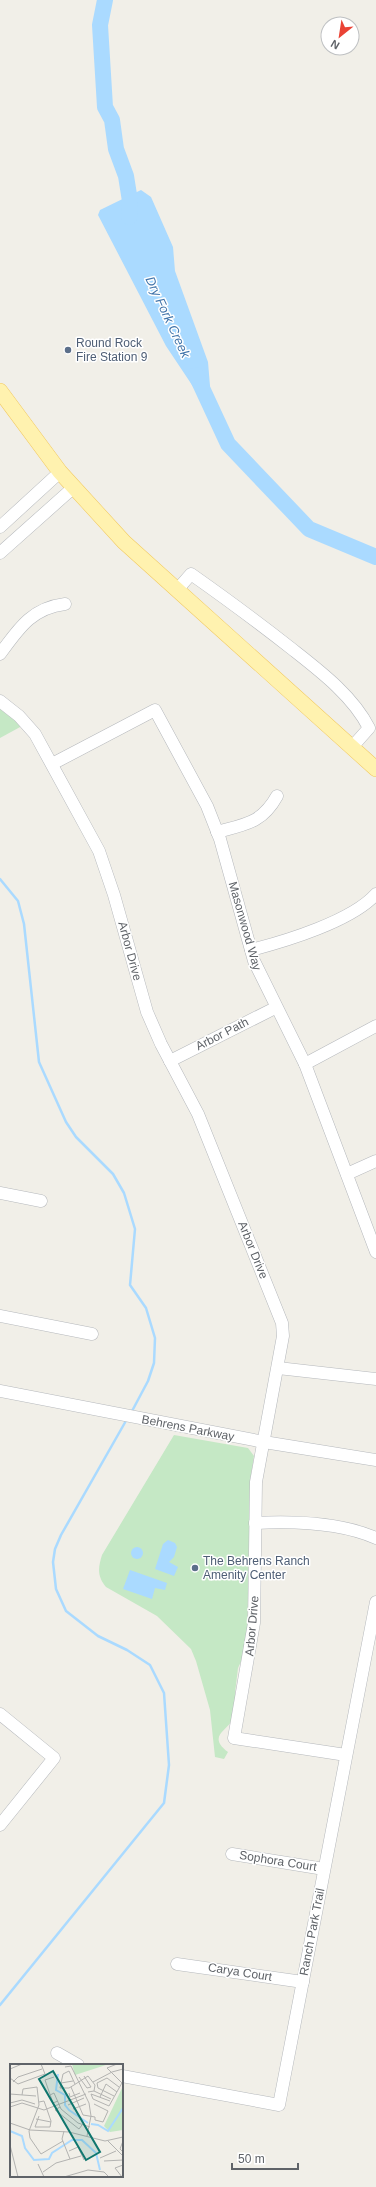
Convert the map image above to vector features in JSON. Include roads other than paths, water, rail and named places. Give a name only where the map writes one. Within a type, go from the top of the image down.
[{"type":"main road","points":[[0,391],[60,472],[124,542],[353,746],[376,769]]},
{"type":"street","points":[[0,527],[60,472]]},
{"type":"street","points":[[0,553],[74,487]]},
{"type":"street","points":[[177,590],[191,574],[259,623],[325,677],[363,715],[369,728],[353,746]]},
{"type":"street","points":[[0,654],[21,627],[40,611],[49,606],[65,604]]},
{"type":"street","name":"Arbor Drive","points":[[0,701],[27,724],[52,764],[99,851],[107,870],[141,992],[170,1061],[198,1114],[277,1308],[283,1336],[256,1482],[254,1623],[234,1738],[346,1755]]},
{"type":"street","name":"Masonwood Way","points":[[52,764],[155,710],[207,806],[217,832],[259,975],[305,1064],[376,1252]]},
{"type":"street","points":[[217,832],[261,817],[271,807],[277,796]]},
{"type":"street","points":[[251,950],[286,941],[314,930],[355,910],[370,901],[376,894]]},
{"type":"street","name":"Arbor Path","points":[[170,1061],[275,1008]]},
{"type":"street","points":[[305,1064],[376,1026]]},
{"type":"street","points":[[346,1174],[376,1161]]},
{"type":"street","points":[[0,1192],[41,1201]]},
{"type":"street","points":[[0,1316],[92,1334]]},
{"type":"street","points":[[278,1368],[376,1379]]},
{"type":"street","name":"Behrens Parkway","points":[[0,1391],[264,1442],[376,1460]]},
{"type":"street","points":[[255,1523],[294,1521],[362,1532],[376,1538]]},
{"type":"street","name":"Ranch Park Trail","points":[[123,2076],[279,2105],[376,1602]]},
{"type":"street","points":[[0,1714],[54,1758],[0,1825]]},
{"type":"street","name":"Sophora Court","points":[[232,1854],[324,1869]]},
{"type":"street","name":"Carya Court","points":[[177,1964],[302,1982]]},
{"type":"street","points":[[57,2053],[76,2064]]},
{"type":"water","points":[[141,190],[151,197],[173,247],[175,271],[208,362],[210,386],[202,400],[166,346],[98,215],[100,210]]},
{"type":"water","points":[[168,1540],[175,1543],[177,1547],[174,1557],[169,1562],[178,1567],[174,1576],[155,1569],[163,1544]]},
{"type":"water","points":[[137,1547],[141,1549],[143,1553],[141,1557],[137,1559],[133,1557],[131,1553],[133,1549]]},
{"type":"water","points":[[130,1570],[167,1583],[165,1590],[155,1588],[152,1599],[123,1589]]},
{"type":"waterway","name":"Dry Fork Creek","points":[[105,0],[100,25],[105,107],[112,120],[116,149],[126,176],[130,201],[129,217]]},
{"type":"waterway","name":"Dry Fork Creek","points":[[196,375],[228,444],[309,529],[376,557]]},
{"type":"waterway","points":[[0,879],[18,901],[24,924],[39,1062],[66,1122],[76,1137],[113,1174],[124,1193],[135,1229],[130,1285],[146,1308],[155,1338],[154,1363],[148,1381],[131,1413]]},
{"type":"waterway","points":[[0,2005],[164,1803],[169,1765],[164,1693],[150,1665],[127,1650],[98,1636],[66,1611],[56,1589],[53,1562],[55,1549],[61,1535],[127,1419]]},
{"type":"place","name":"Round Rock Fire Station 9","points":[[68,350]]},
{"type":"place","name":"The Behrens Ranch Amenity Center","points":[[195,1568]]}]
